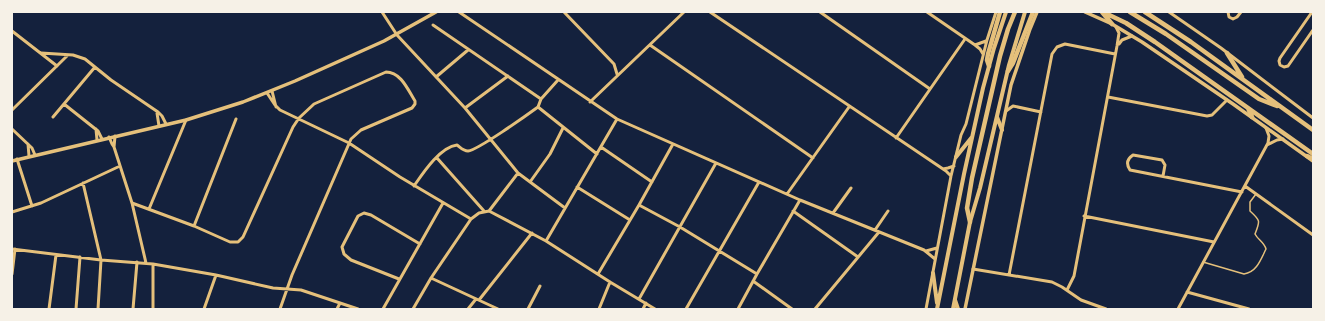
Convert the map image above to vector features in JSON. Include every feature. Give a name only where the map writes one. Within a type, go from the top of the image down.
[{"type":"main road","points":[[989,66],[987,60],[988,54],[1000,12]]},
{"type":"main road","points":[[938,308],[964,174],[989,66],[1006,12]]},
{"type":"main road","points":[[970,222],[967,208],[972,178],[1000,56],[1015,12]]},
{"type":"main road","points":[[953,309],[970,222],[980,188],[1020,25],[1025,12]]},
{"type":"main road","points":[[1008,71],[1013,63],[1033,12]]},
{"type":"main road","points":[[1102,12],[1114,25]]},
{"type":"main road","points":[[1102,12],[1126,23],[1155,42],[1248,106],[1313,154]]},
{"type":"main road","points":[[1130,12],[1166,34],[1259,99],[1281,107]]},
{"type":"main road","points":[[1145,12],[1191,42],[1313,130]]},
{"type":"main road","points":[[1227,53],[1244,80]]},
{"type":"main road","points":[[1248,106],[1252,117]]},
{"type":"main road","points":[[997,117],[1002,130]]},
{"type":"main road","points":[[956,157],[973,137]]},
{"type":"main road","points":[[1307,156],[1313,160]]},
{"type":"main road","points":[[933,273],[938,308]]},
{"type":"main road","points":[[955,298],[958,309]]},
{"type":"street","points":[[382,12],[397,35],[465,108],[518,173],[565,208]]},
{"type":"street","points":[[12,161],[186,120],[243,102],[272,91],[397,35],[436,12]]},
{"type":"street","points":[[459,12],[617,119],[800,200],[879,232],[924,250],[931,251],[937,248]]},
{"type":"street","points":[[463,12],[468,18]]},
{"type":"street","points":[[564,12],[614,64],[618,74]]},
{"type":"street","points":[[590,102],[684,12]]},
{"type":"street","points":[[710,12],[951,176]]},
{"type":"street","points":[[820,12],[930,89]]},
{"type":"street","points":[[927,12],[965,39],[975,44],[983,54]]},
{"type":"street","points":[[926,309],[951,176],[961,135],[966,124],[983,54],[996,12]]},
{"type":"street","points":[[965,309],[1013,78],[1037,12]]},
{"type":"street","points":[[1084,12],[1114,25],[1132,35],[1307,156]]},
{"type":"street","points":[[1169,12],[1227,53],[1313,118]]},
{"type":"street","points":[[1228,12],[1229,17],[1233,19],[1241,12]]},
{"type":"street","points":[[1312,12],[1280,58],[1280,65],[1284,67],[1288,66],[1313,30]]},
{"type":"street","points":[[433,25],[541,99]]},
{"type":"street","points":[[1114,25],[1119,33],[1118,46]]},
{"type":"street","points":[[12,31],[56,66]]},
{"type":"street","points":[[1067,290],[1074,276],[1115,54],[1122,40],[1132,35]]},
{"type":"street","points":[[896,138],[965,39]]},
{"type":"street","points":[[975,44],[987,40]]},
{"type":"street","points":[[1009,275],[1052,54],[1057,47],[1065,44],[1115,54]]},
{"type":"street","points":[[650,45],[813,158]]},
{"type":"street","points":[[436,77],[468,50]]},
{"type":"street","points":[[41,53],[80,57],[124,90],[156,111],[162,116],[166,124]]},
{"type":"street","points":[[12,110],[68,55]]},
{"type":"street","points":[[614,64],[626,67]]},
{"type":"street","points":[[53,117],[95,67]]},
{"type":"street","points":[[132,203],[194,226],[230,242],[238,242],[243,237],[293,126],[299,118],[314,104],[386,72],[392,72],[398,75],[408,88],[415,101],[415,104],[412,108],[361,130],[349,143],[287,288],[280,309]]},
{"type":"street","points":[[465,108],[508,76]]},
{"type":"street","points":[[414,186],[437,158],[453,146],[457,145],[463,149],[470,150],[491,139],[538,107],[541,99],[558,80]]},
{"type":"street","points":[[272,91],[276,106]]},
{"type":"street","points":[[267,93],[276,106],[283,112],[299,118],[349,143],[414,186],[471,219]]},
{"type":"street","points":[[1108,96],[1207,116],[1212,115],[1227,100]]},
{"type":"street","points":[[64,104],[96,129],[100,133],[102,139]]},
{"type":"street","points":[[1006,111],[1013,106],[1041,112]]},
{"type":"street","points":[[538,107],[597,154]]},
{"type":"street","points":[[787,194],[849,107]]},
{"type":"street","points":[[156,111],[159,126]]},
{"type":"street","points":[[194,226],[236,119]]},
{"type":"street","points":[[546,241],[617,119]]},
{"type":"street","points":[[149,209],[186,120]]},
{"type":"street","points":[[12,128],[32,148],[35,155]]},
{"type":"street","points":[[530,182],[550,154],[564,128]]},
{"type":"street","points":[[1178,309],[1267,145],[1269,136],[1266,128]]},
{"type":"street","points":[[96,129],[97,140]]},
{"type":"street","points":[[114,147],[115,136]]},
{"type":"street","points":[[109,138],[114,147],[132,203],[146,263]]},
{"type":"street","points":[[1267,145],[1283,139]]},
{"type":"street","points":[[28,144],[29,156]]},
{"type":"street","points":[[598,274],[640,205],[673,144]]},
{"type":"street","points":[[601,147],[652,182]]},
{"type":"street","points":[[1163,176],[1165,165],[1162,160],[1133,155],[1127,162],[1130,170],[1242,192]]},
{"type":"street","points":[[437,158],[484,211]]},
{"type":"street","points":[[17,159],[32,206]]},
{"type":"street","points":[[639,299],[716,163]]},
{"type":"street","points":[[12,212],[32,206],[120,166]]},
{"type":"street","points":[[942,169],[954,166]]},
{"type":"street","points":[[489,211],[518,173]]},
{"type":"street","points":[[686,309],[759,182]]},
{"type":"street","points":[[83,183],[101,260],[98,309]]},
{"type":"street","points":[[1245,186],[1313,236]]},
{"type":"street","points":[[577,187],[630,220]]},
{"type":"street","points":[[833,213],[851,188]]},
{"type":"street","points":[[738,309],[800,200]]},
{"type":"street","points":[[383,309],[443,203]]},
{"type":"street","points":[[640,205],[680,227],[757,274]]},
{"type":"street","points":[[418,309],[413,308],[431,278],[471,219],[484,211],[489,211],[546,241],[655,309]]},
{"type":"street","points":[[794,211],[858,257]]},
{"type":"street","points":[[875,230],[888,211]]},
{"type":"street","points":[[400,279],[351,260],[344,254],[342,247],[358,216],[364,213],[371,215],[420,244]]},
{"type":"street","points":[[1084,216],[1214,242]]},
{"type":"street","points":[[815,309],[879,232]]},
{"type":"street","points":[[468,309],[532,233]]},
{"type":"street","points":[[12,274],[13,249],[80,258],[153,264],[216,275],[273,288],[301,290],[358,309]]},
{"type":"street","points":[[924,250],[935,259]]},
{"type":"street","points":[[49,309],[56,255]]},
{"type":"street","points":[[76,309],[80,258]]},
{"type":"street","points":[[132,309],[137,262]]},
{"type":"street","points":[[153,264],[153,309]]},
{"type":"street","points":[[973,269],[1052,282],[1081,300],[1106,309]]},
{"type":"street","points":[[204,309],[216,275]]},
{"type":"street","points":[[431,278],[498,309]]},
{"type":"street","points":[[753,281],[792,309]]},
{"type":"street","points":[[599,309],[610,282]]},
{"type":"street","points":[[528,309],[540,286]]},
{"type":"street","points":[[1187,292],[1249,309]]},
{"type":"street","points":[[337,309],[340,303]]},
{"type":"street","points":[[644,309],[646,303]]},
{"type":"lane","points":[[1203,262],[1244,274],[1250,273],[1254,270],[1266,249],[1265,244],[1256,238],[1255,234],[1259,220],[1250,211],[1250,202],[1256,194]]}]
